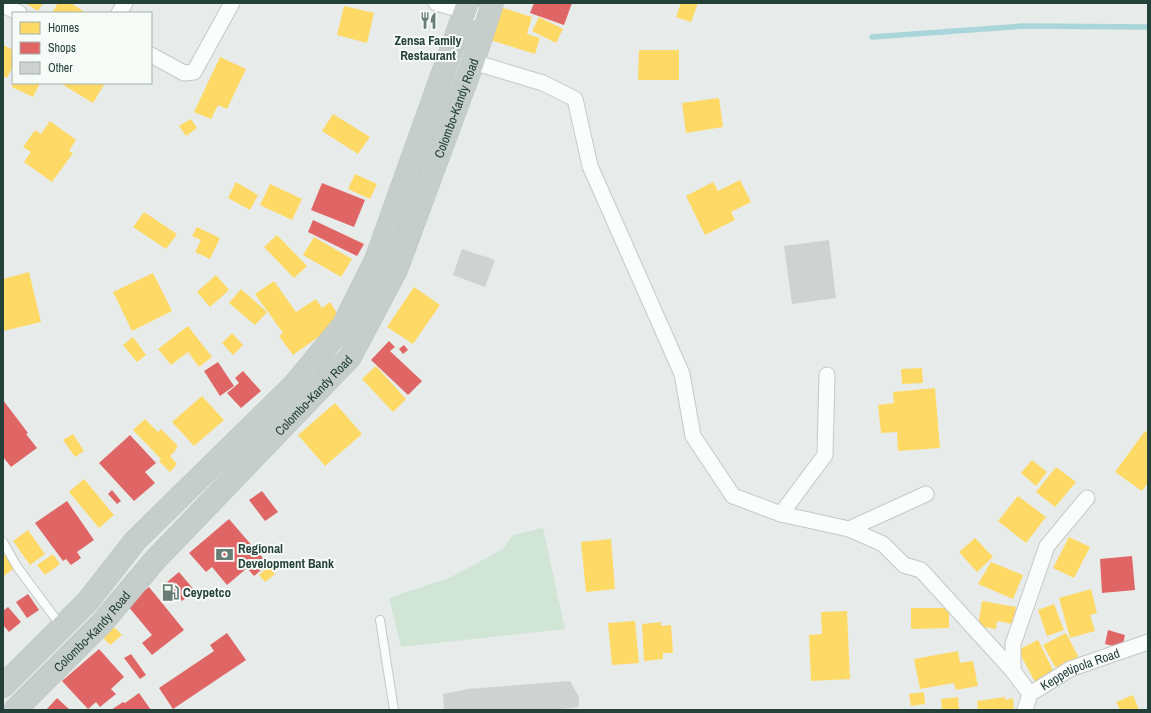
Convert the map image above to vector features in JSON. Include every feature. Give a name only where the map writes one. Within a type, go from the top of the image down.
[{"type":"highway","name":"Colombo-Kandy Road","points":[[3,686],[88,601],[135,541],[295,384],[343,326],[376,260],[467,7]]},
{"type":"highway","name":"Colombo-Kandy Road","points":[[15,710],[101,624],[155,560],[350,357],[396,270],[473,62],[489,10]]},
{"type":"highway","points":[[135,541],[155,560]]},
{"type":"street","points":[[120,12],[125,3]]},
{"type":"street","points":[[152,57],[184,73],[194,72],[232,3]]},
{"type":"street","points":[[436,3],[489,10]]},
{"type":"street","points":[[3,5],[17,12]]},
{"type":"street","points":[[473,62],[543,83],[574,100],[590,166],[682,374],[693,436],[733,496],[781,514],[850,529],[883,544],[904,565],[921,570],[1013,671],[1030,694]]},
{"type":"street","points":[[781,514],[825,455],[827,375]]},
{"type":"street","points":[[850,529],[926,494]]},
{"type":"street","points":[[1013,671],[1013,644],[1047,546],[1087,498]]},
{"type":"street","name":"Keppetipola Road","points":[[1025,710],[1030,694],[1070,669],[1148,642]]},
{"type":"lane","points":[[3,542],[18,568],[62,626]]},
{"type":"lane","points":[[380,620],[394,710]]},
{"type":"green space","points":[[543,528],[565,629],[401,647],[389,598],[449,578],[503,549],[513,535]]},
{"type":"building: Homes","points":[[25,3],[43,3],[38,11]]},
{"type":"building: Homes","points":[[58,3],[71,3],[83,11],[82,12],[53,12]]},
{"type":"building: Homes","points":[[681,3],[698,3],[691,22],[676,17]]},
{"type":"building: Homes","points":[[344,6],[374,13],[367,43],[337,35]]},
{"type":"building: Homes","points":[[500,7],[532,17],[527,34],[540,38],[535,54],[490,40]]},
{"type":"building: Homes","points":[[539,17],[563,29],[556,43],[532,31]]},
{"type":"building: Homes","points":[[3,45],[12,50],[12,68],[7,78],[3,76]]},
{"type":"building: Homes","points":[[639,50],[679,50],[679,80],[638,80]]},
{"type":"building: Homes","points":[[220,57],[246,69],[227,109],[218,105],[211,119],[194,112]]},
{"type":"building: Homes","points":[[13,84],[40,84],[33,97],[12,87]]},
{"type":"building: Homes","points":[[62,84],[104,84],[93,103]]},
{"type":"building: Homes","points":[[719,98],[723,127],[686,133],[682,103]]},
{"type":"building: Homes","points":[[333,114],[370,137],[358,154],[322,131]]},
{"type":"building: Homes","points":[[191,119],[197,128],[186,136],[179,126]]},
{"type":"building: Homes","points":[[50,121],[76,140],[69,151],[73,153],[52,182],[24,162],[31,152],[23,147],[35,130],[41,134]]},
{"type":"building: Homes","points":[[355,174],[377,184],[370,199],[348,189]]},
{"type":"building: Homes","points":[[740,180],[751,202],[731,212],[735,220],[705,235],[686,196],[713,182],[718,191]]},
{"type":"building: Homes","points":[[236,182],[258,195],[250,210],[228,198]]},
{"type":"building: Homes","points":[[270,184],[302,199],[292,220],[260,205]]},
{"type":"building: Homes","points":[[144,212],[177,234],[166,249],[133,227]]},
{"type":"building: Homes","points":[[197,227],[220,238],[210,259],[195,252],[201,240],[192,236]]},
{"type":"building: Homes","points":[[277,235],[307,266],[294,278],[264,247]]},
{"type":"building: Homes","points":[[314,237],[352,259],[341,277],[303,255]]},
{"type":"building: Homes","points":[[29,272],[41,322],[3,331],[3,279]]},
{"type":"building: Homes","points":[[153,273],[172,311],[132,331],[113,292]]},
{"type":"building: Homes","points":[[216,275],[229,290],[210,307],[197,292]]},
{"type":"building: Homes","points":[[274,281],[296,312],[316,299],[322,308],[330,302],[340,318],[332,327],[293,355],[279,336],[283,333],[255,294]]},
{"type":"building: Homes","points":[[414,287],[440,305],[413,344],[387,327]]},
{"type":"building: Homes","points":[[241,289],[267,312],[255,325],[229,303]]},
{"type":"building: Homes","points":[[188,326],[212,357],[199,367],[188,352],[171,365],[158,349]]},
{"type":"building: Homes","points":[[232,333],[243,345],[233,355],[222,343]]},
{"type":"building: Homes","points":[[133,337],[146,355],[137,362],[123,345]]},
{"type":"building: Homes","points":[[376,366],[406,399],[393,412],[362,379]]},
{"type":"building: Homes","points":[[922,368],[923,383],[902,384],[901,369]]},
{"type":"building: Homes","points":[[935,388],[940,448],[898,451],[897,432],[881,433],[878,405],[894,403],[893,392]]},
{"type":"building: Homes","points":[[202,396],[224,420],[194,446],[172,422]]},
{"type":"building: Homes","points":[[335,403],[362,434],[325,466],[298,435]]},
{"type":"building: Homes","points":[[145,419],[158,432],[161,429],[178,446],[170,456],[177,464],[170,472],[159,461],[161,459],[133,430]]},
{"type":"building: Homes","points":[[1145,431],[1148,433],[1148,482],[1142,491],[1115,472]]},
{"type":"building: Homes","points":[[73,434],[84,451],[75,457],[63,440]]},
{"type":"building: Homes","points":[[1032,460],[1047,472],[1036,486],[1021,473]]},
{"type":"building: Homes","points":[[1056,467],[1076,482],[1055,507],[1036,492]]},
{"type":"building: Homes","points":[[84,479],[114,515],[99,528],[69,492]]},
{"type":"building: Homes","points":[[1018,496],[1046,517],[1026,543],[998,521]]},
{"type":"building: Homes","points":[[28,530],[45,554],[30,565],[13,541]]},
{"type":"building: Homes","points":[[1069,537],[1090,547],[1074,578],[1053,568]]},
{"type":"building: Homes","points":[[975,538],[993,557],[977,572],[959,552]]},
{"type":"building: Homes","points":[[611,539],[615,589],[586,592],[581,542]]},
{"type":"building: Homes","points":[[6,554],[16,567],[4,576],[3,556]]},
{"type":"building: Homes","points":[[53,554],[60,564],[45,575],[37,565]]},
{"type":"building: Homes","points":[[991,562],[1023,575],[1013,599],[978,584]]},
{"type":"building: Homes","points":[[268,567],[275,574],[265,582],[259,575]]},
{"type":"building: Homes","points":[[1091,589],[1097,613],[1090,615],[1095,631],[1070,638],[1059,598]]},
{"type":"building: Homes","points":[[982,601],[1016,607],[1013,624],[997,621],[996,629],[978,626]]},
{"type":"building: Homes","points":[[1054,604],[1064,630],[1047,636],[1038,610]]},
{"type":"building: Homes","points":[[911,608],[949,608],[949,628],[911,629]]},
{"type":"building: Homes","points":[[847,611],[850,679],[811,681],[809,635],[822,634],[821,612]]},
{"type":"building: Homes","points":[[635,621],[639,663],[612,665],[608,623]]},
{"type":"building: Homes","points":[[661,622],[661,626],[671,625],[673,653],[663,653],[663,659],[644,661],[642,624]]},
{"type":"building: Homes","points":[[112,625],[122,635],[110,645],[101,635]]},
{"type":"building: Homes","points":[[1066,633],[1080,660],[1058,672],[1043,645]]},
{"type":"building: Homes","points":[[1038,640],[1055,674],[1036,684],[1018,650]]},
{"type":"building: Homes","points":[[958,651],[960,663],[973,661],[978,686],[956,690],[954,683],[920,689],[914,659]]},
{"type":"building: Homes","points":[[924,692],[925,704],[911,706],[909,694]]},
{"type":"building: Homes","points":[[1133,695],[1139,710],[1120,710],[1116,702]]},
{"type":"building: Homes","points":[[958,697],[959,710],[942,710],[941,699]]},
{"type":"building: Homes","points":[[1005,697],[1005,700],[1013,698],[1014,710],[978,710],[977,701]]},
{"type":"building: Shops","points":[[534,3],[572,3],[564,25],[530,13]]},
{"type":"building: Shops","points":[[322,183],[365,200],[354,227],[311,210]]},
{"type":"building: Shops","points":[[313,220],[364,244],[357,256],[308,232]]},
{"type":"building: Shops","points":[[389,341],[395,347],[390,351],[422,381],[408,395],[371,360]]},
{"type":"building: Shops","points":[[404,345],[408,350],[403,354],[399,349]]},
{"type":"building: Shops","points":[[218,362],[234,386],[220,396],[204,371]]},
{"type":"building: Shops","points":[[243,371],[261,391],[241,408],[227,393],[239,383],[235,378]]},
{"type":"building: Shops","points":[[3,400],[28,433],[26,434],[37,448],[11,467],[3,457]]},
{"type":"building: Shops","points":[[130,435],[156,463],[145,472],[155,483],[134,501],[99,463]]},
{"type":"building: Shops","points":[[112,490],[121,501],[117,504],[108,494]]},
{"type":"building: Shops","points":[[262,491],[278,512],[265,521],[249,500]]},
{"type":"building: Shops","points":[[67,501],[94,540],[77,552],[81,558],[71,565],[66,559],[63,561],[35,523]]},
{"type":"building: Shops","points":[[229,519],[268,564],[254,576],[247,568],[227,585],[212,567],[206,572],[189,553]]},
{"type":"building: Shops","points":[[1132,556],[1135,590],[1102,593],[1100,559]]},
{"type":"building: Shops","points":[[179,572],[195,591],[182,601],[167,582]]},
{"type":"building: Shops","points":[[149,587],[184,630],[152,655],[142,643],[152,635],[127,605]]},
{"type":"building: Shops","points":[[28,594],[39,610],[27,618],[16,602]]},
{"type":"building: Shops","points":[[8,607],[21,622],[9,632],[3,625],[3,611]]},
{"type":"building: Shops","points":[[1108,630],[1125,635],[1122,648],[1105,644]]},
{"type":"building: Shops","points":[[227,633],[246,660],[173,709],[159,688],[214,651],[210,645]]},
{"type":"building: Shops","points":[[99,649],[124,677],[111,689],[116,694],[100,707],[96,702],[88,709],[62,681]]},
{"type":"building: Shops","points":[[131,654],[146,675],[140,679],[124,658]]},
{"type":"building: Shops","points":[[139,693],[151,710],[111,710],[123,702],[125,703]]},
{"type":"building: Shops","points":[[57,698],[70,710],[46,710]]},
{"type":"building: Other","points":[[829,240],[836,298],[792,304],[784,246]]},
{"type":"building: Other","points":[[462,249],[495,260],[485,287],[453,275]]},
{"type":"building: Other","points":[[570,681],[579,697],[579,707],[555,710],[444,710],[443,694],[468,689]]},
{"type":"waterway","points":[[872,37],[1024,26],[1148,27]]},
{"type":"place","name":"Zensa Family Restaurant","points":[[428,21]]},
{"type":"place","name":"Regional Development Bank","points":[[225,555]]},
{"type":"place","name":"Ceypetco","points":[[170,592]]}]
